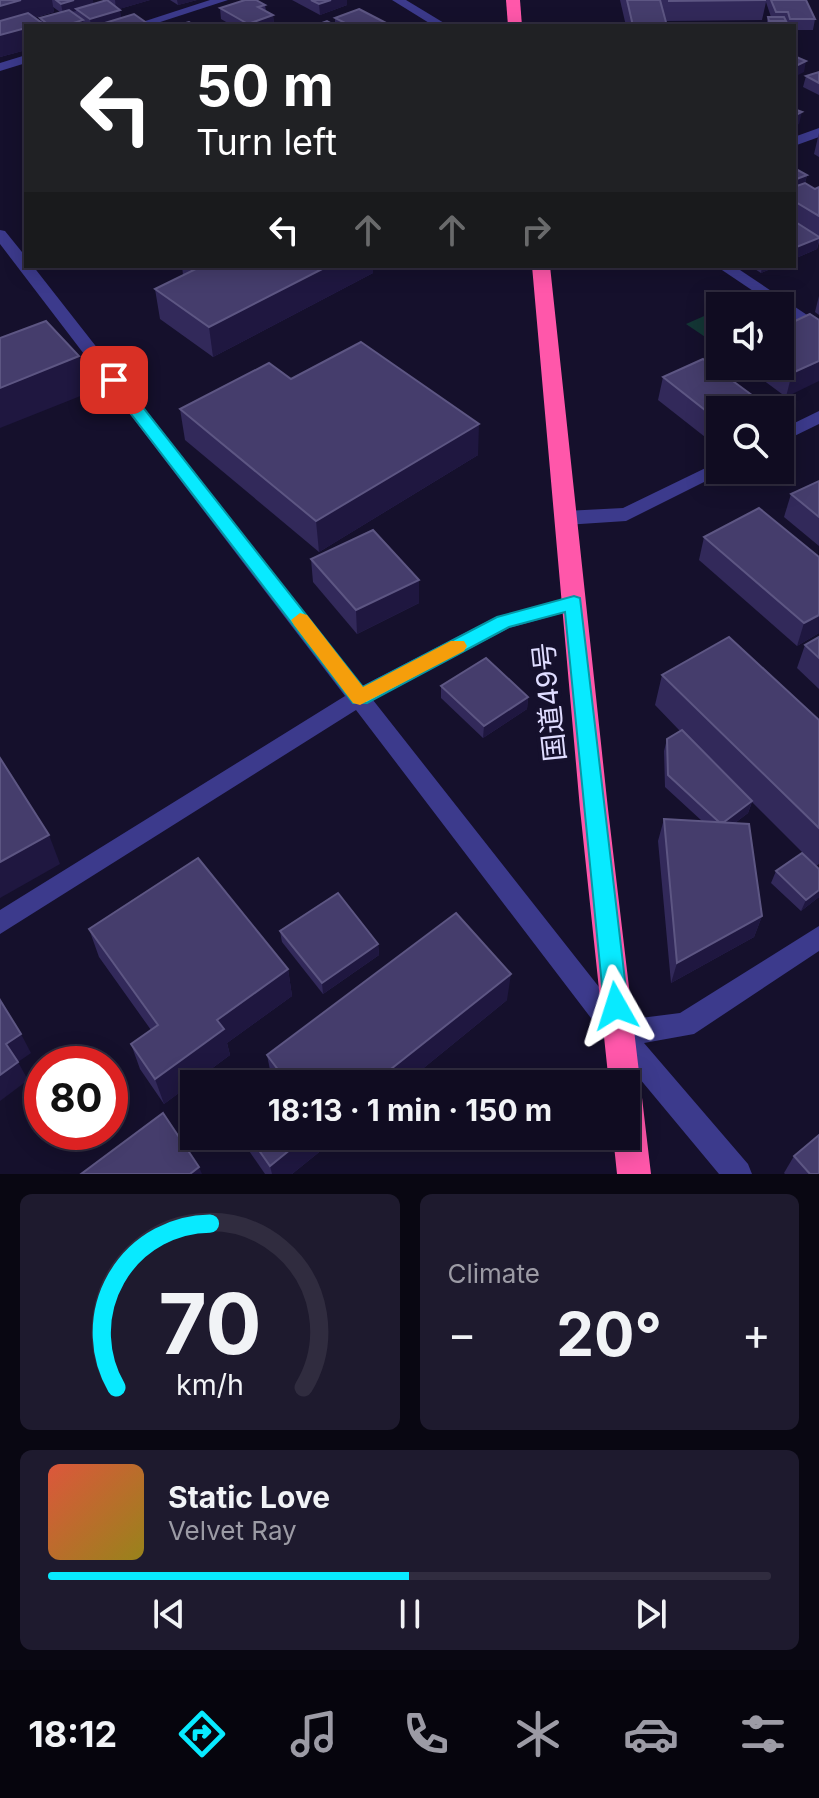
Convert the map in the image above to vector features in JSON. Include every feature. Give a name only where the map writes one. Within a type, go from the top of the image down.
[{"type":"highway","points":[[513,0],[515,24]]},
{"type":"highway","name":"国道49号","points":[[541,268],[623,1070]]},
{"type":"highway","points":[[632,1150],[634,1174]]},
{"type":"street","points":[[143,24],[222,0]]},
{"type":"street","points":[[398,0],[440,24]]},
{"type":"street","points":[[0,67],[24,60]]},
{"type":"street","points":[[796,141],[819,132]]},
{"type":"street","points":[[0,234],[24,265]]},
{"type":"street","points":[[26,268],[619,1034],[738,1174]]},
{"type":"street","points":[[727,268],[819,330]]},
{"type":"street","points":[[794,430],[819,417]]},
{"type":"street","points":[[565,518],[626,514],[706,474]]},
{"type":"street","points":[[0,923],[360,697],[503,622],[574,603]]},
{"type":"street","points":[[619,1034],[685,1025],[819,937]]},
{"type":"green space","points":[[706,315],[706,338],[686,324]]},
{"type":"building","points":[[0,0],[21,0],[0,6]]},
{"type":"building","points":[[107,0],[120,10],[90,19],[76,9]]},
{"type":"building","points":[[256,0],[265,5],[258,7],[273,15],[248,24],[220,8]]},
{"type":"building","points":[[627,0],[660,0],[666,24],[633,24]]},
{"type":"building","points":[[669,0],[766,0],[669,1]]},
{"type":"building","points":[[771,0],[806,0],[815,19],[790,19],[788,12],[776,12]]},
{"type":"building","points":[[359,9],[388,24],[347,24],[335,18]]},
{"type":"building","points":[[69,10],[83,20],[70,24],[48,24],[40,18]]},
{"type":"building","points":[[28,13],[42,23],[24,24],[24,29],[0,35],[0,21]]},
{"type":"building","points":[[134,14],[148,24],[102,24]]},
{"type":"building","points":[[768,17],[784,17],[786,21],[769,21]]},
{"type":"building","points":[[796,57],[806,61],[796,66]]},
{"type":"building","points":[[819,72],[819,83],[806,76]]},
{"type":"building","points":[[796,169],[807,175],[796,179]]},
{"type":"building","points":[[805,183],[815,189],[819,187],[819,216],[796,202],[796,186]]},
{"type":"building","points":[[796,222],[819,237],[796,247]]},
{"type":"building","points":[[198,268],[324,268],[209,327],[155,289]]},
{"type":"building","points":[[810,314],[819,320],[819,361],[794,372],[794,321]]},
{"type":"building","points":[[46,321],[79,356],[0,388],[0,338]]},
{"type":"building","points":[[361,342],[479,424],[316,521],[180,409],[269,363],[291,379]]},
{"type":"building","points":[[703,359],[706,361],[706,380],[732,380],[753,396],[706,396],[706,411],[663,377]]},
{"type":"building","points":[[819,481],[819,517],[791,494]]},
{"type":"building","points":[[759,508],[819,557],[819,615],[804,623],[704,537]]},
{"type":"building","points":[[373,530],[419,580],[356,610],[311,559]]},
{"type":"building","points":[[729,637],[819,720],[819,828],[662,675]]},
{"type":"building","points":[[819,637],[819,658],[805,645]]},
{"type":"building","points":[[486,658],[528,697],[484,726],[441,686]]},
{"type":"building","points":[[682,730],[752,801],[724,822],[719,822],[668,775],[667,739]]},
{"type":"building","points":[[0,758],[49,835],[0,862]]},
{"type":"building","points":[[664,819],[749,824],[762,916],[677,963]]},
{"type":"building","points":[[802,853],[819,869],[819,890],[806,900],[776,871]]},
{"type":"building","points":[[198,858],[288,969],[217,1020],[224,1029],[155,1079],[131,1044],[158,1025],[89,929]]},
{"type":"building","points":[[338,893],[378,944],[322,983],[280,931]]},
{"type":"building","points":[[456,913],[511,974],[390,1070],[278,1070],[267,1055]]},
{"type":"building","points":[[0,1000],[21,1034],[6,1044],[18,1062],[0,1075]]},
{"type":"building","points":[[163,1113],[180,1138],[180,1150],[188,1150],[199,1167],[190,1174],[81,1174],[113,1150],[128,1150],[128,1139]]},
{"type":"building","points":[[819,1135],[819,1174],[810,1174],[794,1156]]},
{"type":"building","points":[[259,1150],[290,1150],[270,1166]]},
{"type":"slow traffic","points":[[300,620],[360,697],[458,646]]},
{"type":"route","points":[[114,380],[360,697],[503,622],[574,603],[616,1006]]}]
